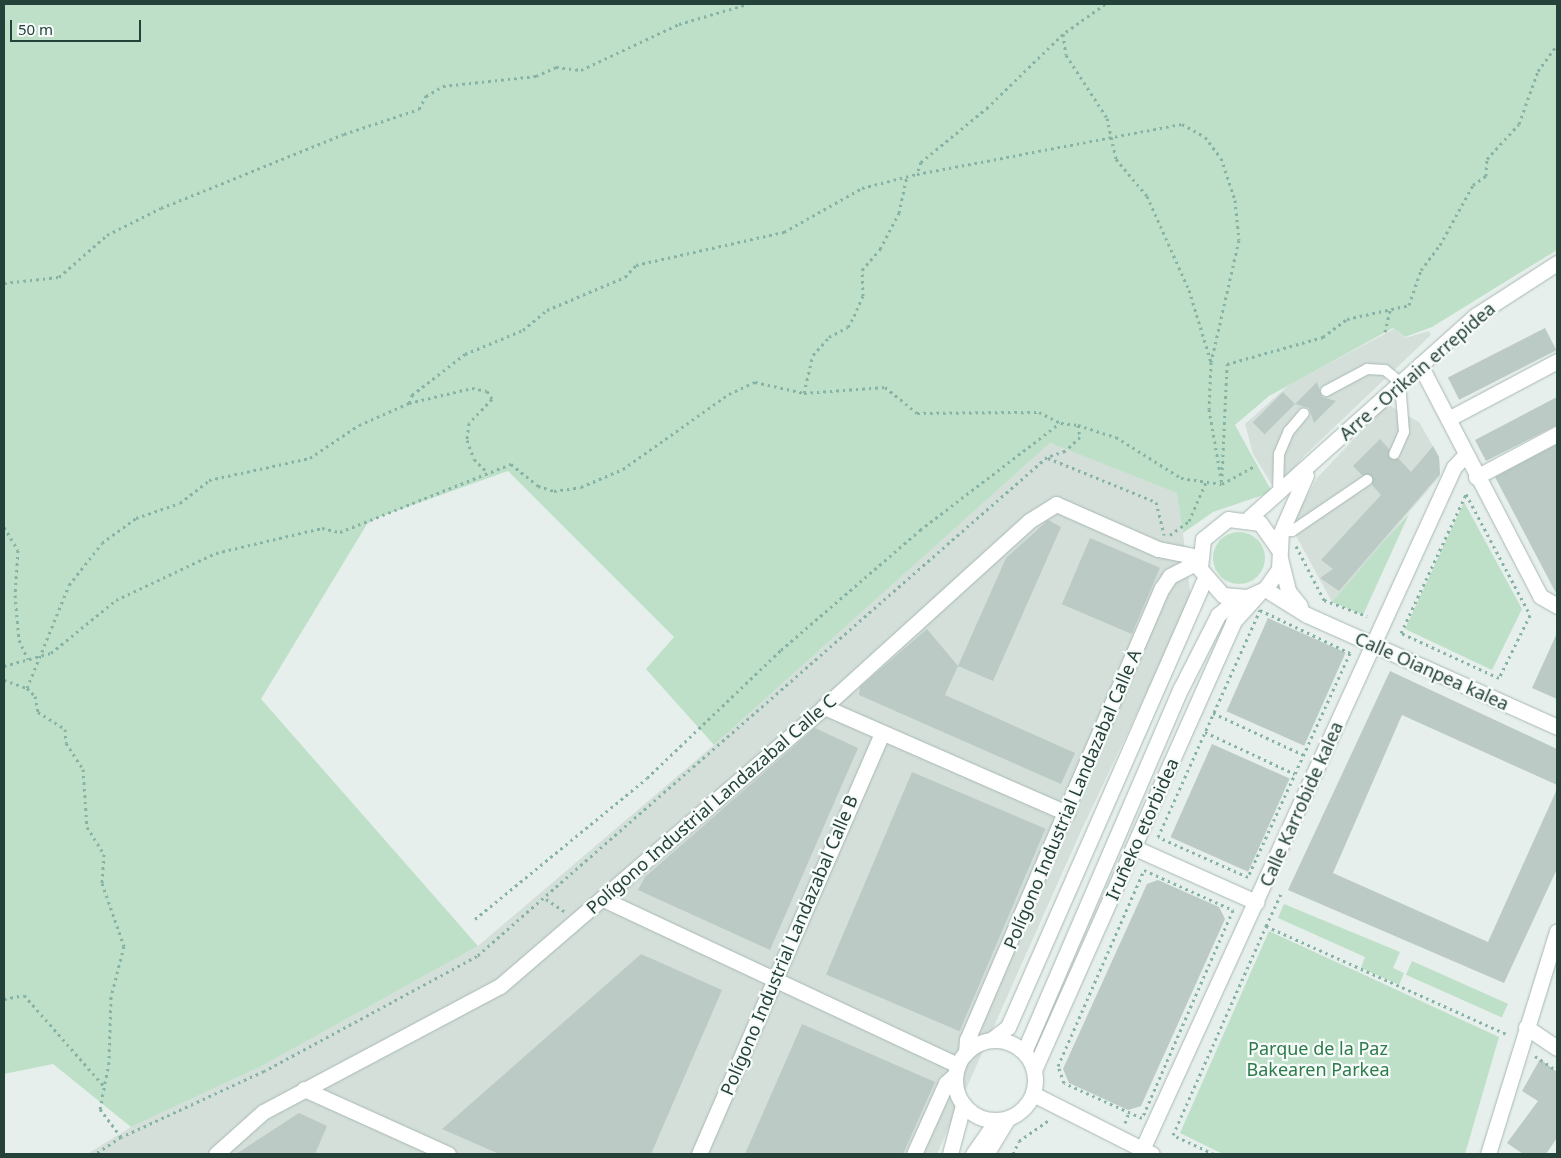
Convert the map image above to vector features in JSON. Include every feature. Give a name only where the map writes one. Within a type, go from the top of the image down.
[{"type":"street","name":"Arre - Orikain errepidea","points":[[1249,518],[1308,470],[1400,382],[1475,316],[1557,263]]},
{"type":"street","points":[[1448,419],[1557,361]]},
{"type":"street","points":[[1420,365],[1465,456],[1540,596],[1557,606]]},
{"type":"street","points":[[1476,477],[1557,434]]},
{"type":"street","name":"Calle Karrobide kalea","points":[[1145,1152],[1256,902],[1454,467],[1465,456]]},
{"type":"street","points":[[1307,615],[1288,591],[1280,554],[1269,530],[1249,518],[1228,519],[1212,528],[1199,559],[1204,578],[1223,595],[1238,598],[1262,592],[1280,554],[1281,532],[1308,470]]},
{"type":"street","name":"Polígono Industrial Landazabal Calle C","points":[[216,1154],[236,1132],[304,1088],[500,986],[824,707],[1029,520],[1056,504],[1158,549],[1199,559]]},
{"type":"street","name":"Polígono Industrial Landazabal Calle A","points":[[914,1154],[946,1083],[960,1064],[967,1040],[1067,813],[1162,588],[1170,576],[1199,559]]},
{"type":"street","points":[[960,1064],[1008,1027],[1204,578]]},
{"type":"street","name":"Calle Oianpea kalea","points":[[1262,592],[1307,615],[1557,727]]},
{"type":"street","name":"Iruñeko etorbidea","points":[[1034,1070],[1135,848],[1232,622],[1262,592]]},
{"type":"street","name":"Iruñeko etorbidea","points":[[1024,1052],[1181,688],[1218,615],[1238,598]]},
{"type":"street","points":[[824,707],[880,735],[1067,813]]},
{"type":"street","name":"Polígono Industrial Landazabal Calle B","points":[[698,1154],[880,735]]},
{"type":"street","points":[[1135,848],[1256,902]]},
{"type":"street","points":[[603,899],[774,980],[960,1064]]},
{"type":"street","points":[[1488,1154],[1557,931]]},
{"type":"street","points":[[1526,1027],[1557,1048]]},
{"type":"street","points":[[973,1154],[1002,1120],[1021,1111],[1033,1094],[1034,1070],[1024,1052],[1014,1045],[991,1040]]},
{"type":"street","points":[[950,1154],[963,1105],[960,1064]]},
{"type":"street","points":[[304,1088],[448,1154]]},
{"type":"street","points":[[1033,1094],[1145,1152]]},
{"type":"street","points":[[963,1105],[984,1119],[1002,1120]]},
{"type":"street","points":[[986,1154],[1002,1120]]},
{"type":"lane","points":[[1326,391],[1367,369],[1385,370],[1400,382],[1404,432],[1394,454]]},
{"type":"lane","points":[[1278,496],[1279,454],[1289,431],[1304,413]]},
{"type":"lane","points":[[1281,532],[1292,531],[1367,480]]},
{"type":"path","points":[[4,283],[59,277],[107,235],[161,208],[344,134],[419,110],[426,96],[443,86],[536,76],[556,67],[581,70],[679,24],[748,4]]},
{"type":"path","points":[[917,174],[921,162],[988,107],[1063,34],[1106,4]]},
{"type":"path","points":[[1063,34],[1066,55],[1107,118],[1113,136],[1116,159],[1147,196],[1189,290],[1211,362]]},
{"type":"path","points":[[1222,484],[1227,364],[1323,337],[1347,319],[1409,305],[1421,270],[1440,246],[1473,185],[1486,176],[1487,159],[1519,124],[1538,72],[1557,45]]},
{"type":"path","points":[[409,403],[412,395],[465,354],[523,330],[547,310],[626,277],[636,265],[784,232],[862,188],[908,176],[1182,124],[1205,137],[1220,158],[1235,200],[1239,240],[1211,362],[1209,410],[1222,484]]},
{"type":"path","points":[[804,393],[813,355],[829,337],[848,327],[854,316],[863,296],[862,270],[880,249],[900,213],[908,176]]},
{"type":"path","points":[[1386,332],[1390,310]]},
{"type":"path","points":[[4,666],[51,653],[116,600],[216,553],[322,528],[340,532],[511,464],[538,486],[554,491],[581,487],[623,468],[729,394],[755,382],[804,393],[885,387],[917,413],[1039,412],[1060,423],[1078,425],[1116,437],[1182,478],[1206,482],[1222,484],[1256,465]]},
{"type":"path","points":[[27,688],[38,656],[69,585],[102,543],[136,518],[180,503],[209,480],[310,458],[359,425],[409,403],[472,388],[487,391],[492,399],[469,423],[467,440],[474,459],[487,472]]},
{"type":"path","points":[[475,919],[647,778],[781,650],[920,530],[1060,423]]},
{"type":"path","points":[[95,1154],[121,1137],[264,1071],[477,956],[1047,458],[1065,452],[1080,437],[1078,425]]},
{"type":"path","points":[[1047,458],[1156,502],[1165,537],[1190,521],[1206,482]]},
{"type":"path","points":[[1466,494],[1502,563],[1530,615],[1499,678],[1401,633],[1466,494]]},
{"type":"path","points":[[4,527],[18,550],[15,595],[19,640],[28,659]]},
{"type":"path","points":[[1296,545],[1324,600],[1367,618]]},
{"type":"path","points":[[1260,610],[1350,653],[1248,877],[1158,837],[1205,732],[1260,610]]},
{"type":"path","points":[[4,680],[27,688],[35,696],[38,712],[65,729],[66,743],[83,769],[86,827],[104,854],[102,883],[124,946],[111,998],[109,1062],[103,1085],[100,1109],[121,1137]]},
{"type":"path","points":[[1213,713],[1304,755]]},
{"type":"path","points":[[1205,732],[1295,774]]},
{"type":"path","points":[[1144,870],[1233,910],[1142,1118],[1129,1112],[1064,1083],[1058,1066],[1144,870]]},
{"type":"path","points":[[1214,1154],[1174,1135],[1282,892]]},
{"type":"path","points":[[1266,926],[1508,1035],[1506,1044]]},
{"type":"path","points":[[4,999],[24,995],[103,1085]]},
{"type":"path","points":[[1532,1054],[1557,1071]]},
{"type":"path","points":[[1125,1123],[1129,1112]]},
{"type":"path","points":[[1013,1154],[1018,1141],[1047,1119],[1056,1124]]},
{"type":"shaded area","points":[[1394,329],[1405,338],[1429,331],[1431,335],[1305,455],[1275,490],[1253,454],[1245,424],[1290,384]]},
{"type":"shaded area","points":[[1387,404],[1419,422],[1439,457],[1440,476],[1332,602],[1294,532],[1297,514],[1317,478]]},
{"type":"shaded area","points":[[1050,443],[1178,493],[1191,599],[1081,831],[937,1154],[87,1154],[131,1127],[262,1066],[478,946],[714,745]]},
{"type":"green space","points":[[4,4],[1557,4],[1557,250],[1432,327],[1405,337],[1393,328],[1269,396],[1235,425],[1272,492],[1213,512],[1183,533],[1177,493],[1050,443],[714,745],[646,669],[674,637],[508,471],[379,517],[367,524],[261,699],[478,946],[262,1066],[131,1127],[53,1064],[4,1074]]},
{"type":"green space","points":[[1464,502],[1522,609],[1492,670],[1405,629]]},
{"type":"green space","points":[[1409,514],[1363,615],[1332,602],[1383,542]]},
{"type":"green space","points":[[1234,532],[1244,532],[1253,536],[1261,544],[1265,558],[1261,572],[1253,580],[1244,584],[1234,584],[1225,580],[1217,572],[1213,563],[1213,553],[1217,544],[1225,536]]},
{"type":"green space","points":[[1284,904],[1400,952],[1393,968],[1404,973],[1399,985],[1361,968],[1365,957],[1278,918]]},
{"type":"green space","name":"Parque de la Paz Bakearen Parkea","points":[[1269,931],[1499,1037],[1465,1154],[1223,1154],[1180,1133]]},
{"type":"green space","points":[[1412,961],[1508,1004],[1502,1017],[1406,975]]},
{"type":"building","points":[[1545,328],[1556,350],[1459,400],[1448,377]]},
{"type":"building","points":[[1317,382],[1322,397],[1336,401],[1314,423],[1309,408],[1295,404]]},
{"type":"building","points":[[1283,392],[1295,404],[1265,434],[1253,422]]},
{"type":"building","points":[[1557,397],[1557,425],[1486,461],[1475,440]]},
{"type":"building","points":[[1380,439],[1389,449],[1389,458],[1399,459],[1411,472],[1433,446],[1439,457],[1440,474],[1339,591],[1320,578],[1333,569],[1321,560],[1381,495],[1372,485],[1372,476],[1362,475],[1353,466]]},
{"type":"building","points":[[1557,444],[1557,595],[1495,477]]},
{"type":"building","points":[[1048,520],[1061,527],[993,681],[958,666],[1006,558]]},
{"type":"building","points":[[1090,538],[1160,568],[1132,634],[1062,604]]},
{"type":"building","points":[[1268,618],[1346,653],[1304,746],[1227,711]]},
{"type":"building","points":[[927,629],[958,666],[945,695],[1075,753],[1061,784],[859,695],[860,687]]},
{"type":"building","points":[[1557,633],[1557,699],[1532,688]]},
{"type":"building","points":[[1390,671],[1557,749],[1557,785],[1402,715],[1333,873],[1488,942],[1557,789],[1557,869],[1504,983],[1288,890]]},
{"type":"building","points":[[815,728],[858,748],[770,950],[638,890],[645,877]]},
{"type":"building","points":[[1212,744],[1290,779],[1248,872],[1171,837]]},
{"type":"building","points":[[912,772],[1045,829],[960,1031],[826,975]]},
{"type":"building","points":[[1158,880],[1219,907],[1225,919],[1141,1106],[1128,1110],[1069,1083],[1063,1069],[1147,884]]},
{"type":"building","points":[[641,954],[722,990],[651,1154],[499,1154],[442,1129]]},
{"type":"building","points":[[802,1024],[935,1082],[903,1154],[745,1154]]},
{"type":"building","points":[[1540,1059],[1557,1072],[1557,1138],[1546,1154],[1523,1154],[1507,1143],[1538,1101],[1522,1091]]},
{"type":"building","points":[[299,1113],[327,1126],[315,1154],[236,1154]]}]
